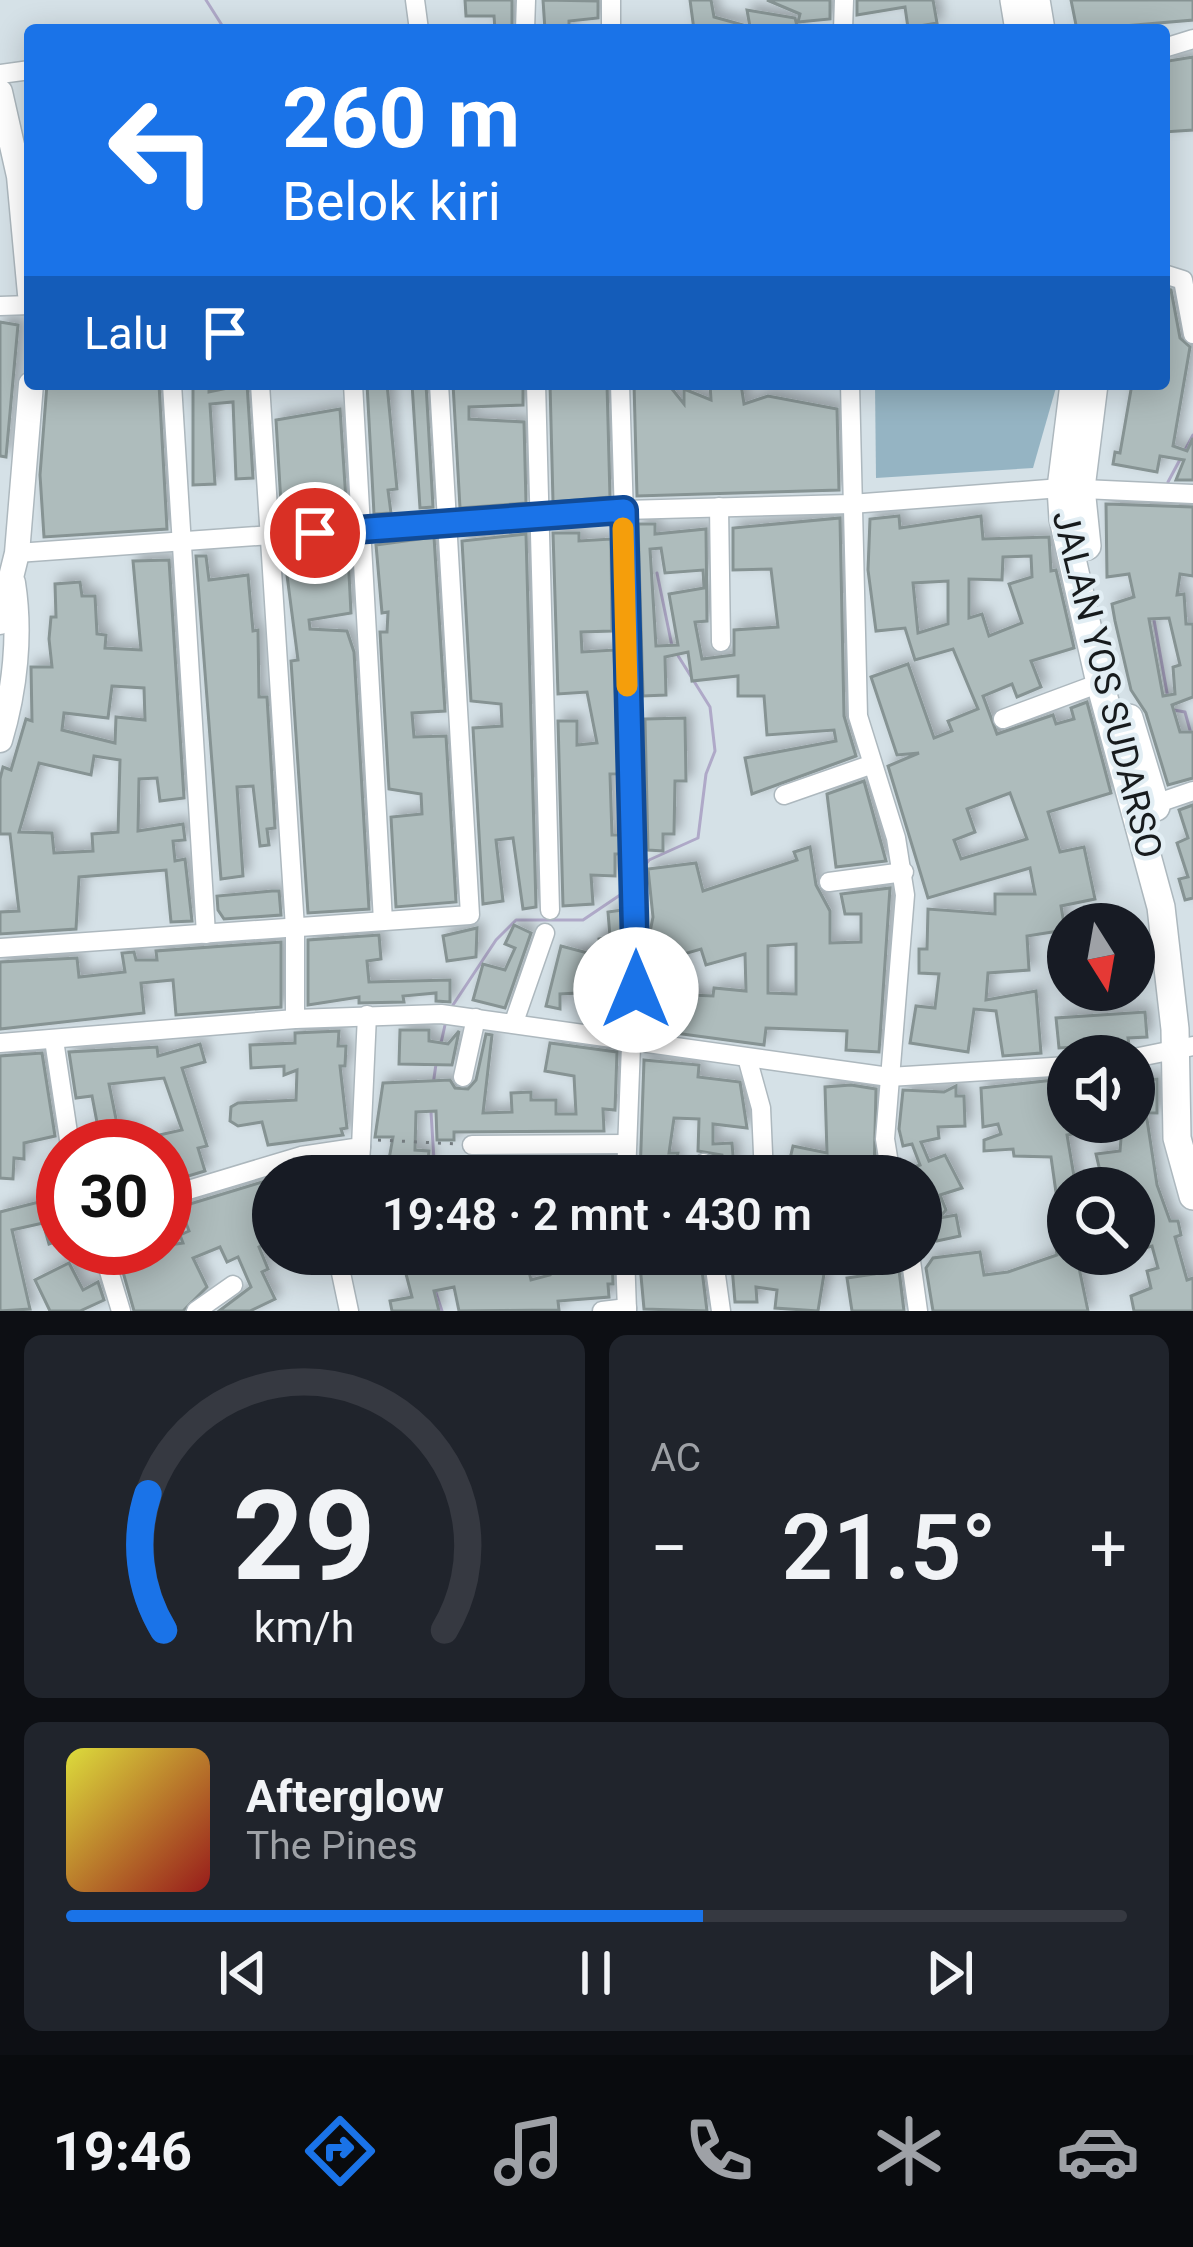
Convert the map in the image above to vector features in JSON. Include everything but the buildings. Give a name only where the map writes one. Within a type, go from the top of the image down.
[{"type":"highway","name":"JALAN YOS SUDARSO","points":[[1074,390],[1071,488],[1100,683],[1154,873],[1193,1133]]},
{"type":"highway","name":"JALAN YOS SUDARSO","points":[[1093,390],[1071,488],[1119,686],[1155,804],[1188,969],[1177,1138],[1193,1196]]},
{"type":"main road","points":[[0,92],[23,164]]},
{"type":"main road","points":[[0,740],[13,682],[18,613],[15,563],[30,390]]},
{"type":"main road","points":[[0,622],[15,563]]},
{"type":"street","points":[[1170,276],[1183,280],[1193,334]]},
{"type":"street","points":[[172,390],[206,934]]},
{"type":"street","points":[[260,390],[296,928],[295,1019]]},
{"type":"street","points":[[353,390],[383,921]]},
{"type":"street","points":[[0,948],[470,915],[439,390]]},
{"type":"street","points":[[536,390],[550,910]]},
{"type":"street","points":[[620,390],[634,875],[634,1042],[627,1155]]},
{"type":"street","points":[[850,390],[851,504],[860,620],[858,716],[904,872],[906,922],[889,1077],[888,1155]]},
{"type":"street","points":[[15,563],[179,543],[624,510],[851,504],[1071,488],[1193,494]]},
{"type":"street","points":[[719,507],[721,642]]},
{"type":"street","points":[[1003,718],[1100,683]]},
{"type":"street","points":[[784,795],[870,765]]},
{"type":"street","points":[[1155,804],[1193,791]]},
{"type":"street","points":[[829,882],[904,872]]},
{"type":"street","points":[[514,1022],[544,933]]},
{"type":"street","points":[[361,1155],[367,1016]]},
{"type":"street","points":[[0,1043],[295,1019],[476,1018],[748,1061],[889,1077],[1047,1067]]},
{"type":"street","points":[[463,1077],[476,1018]]},
{"type":"street","points":[[54,1040],[66,1119]]},
{"type":"street","points":[[748,1061],[760,1108],[763,1155]]},
{"type":"street","points":[[192,1189],[362,1143]]},
{"type":"street","points":[[472,1144],[627,1144]]},
{"type":"street","points":[[110,1275],[121,1311]]},
{"type":"street","points":[[341,1275],[349,1311]]},
{"type":"street","points":[[602,1311],[627,1310],[626,1275]]},
{"type":"street","points":[[716,1275],[721,1311]]},
{"type":"street","points":[[913,1275],[918,1311]]},
{"type":"street","points":[[196,1311],[233,1285]]},
{"type":"path","points":[[362,1143],[472,1144]]},
{"type":"shaded area","points":[[875,390],[1055,390],[1033,468],[876,478]]},
{"type":"waterway","points":[[206,0],[221,24]]},
{"type":"waterway","points":[[1168,482],[1193,435]]},
{"type":"waterway","points":[[642,869],[649,860],[698,838],[706,774],[715,751],[710,707],[672,646],[657,573]]},
{"type":"waterway","points":[[1154,620],[1168,698]]},
{"type":"waterway","points":[[1174,710],[1185,712],[1193,741]]},
{"type":"waterway","points":[[453,1005],[496,940],[516,920],[583,920],[626,891]]},
{"type":"waterway","points":[[441,1043],[445,1025]]},
{"type":"waterway","points":[[433,1085],[436,1064]]},
{"type":"waterway","points":[[431,1112],[434,1155]]},
{"type":"waterway","points":[[435,1290],[442,1311]]},
{"type":"slow traffic","points":[[623,528],[627,686]]},
{"type":"route","points":[[315,533],[624,510],[636,990]]}]
